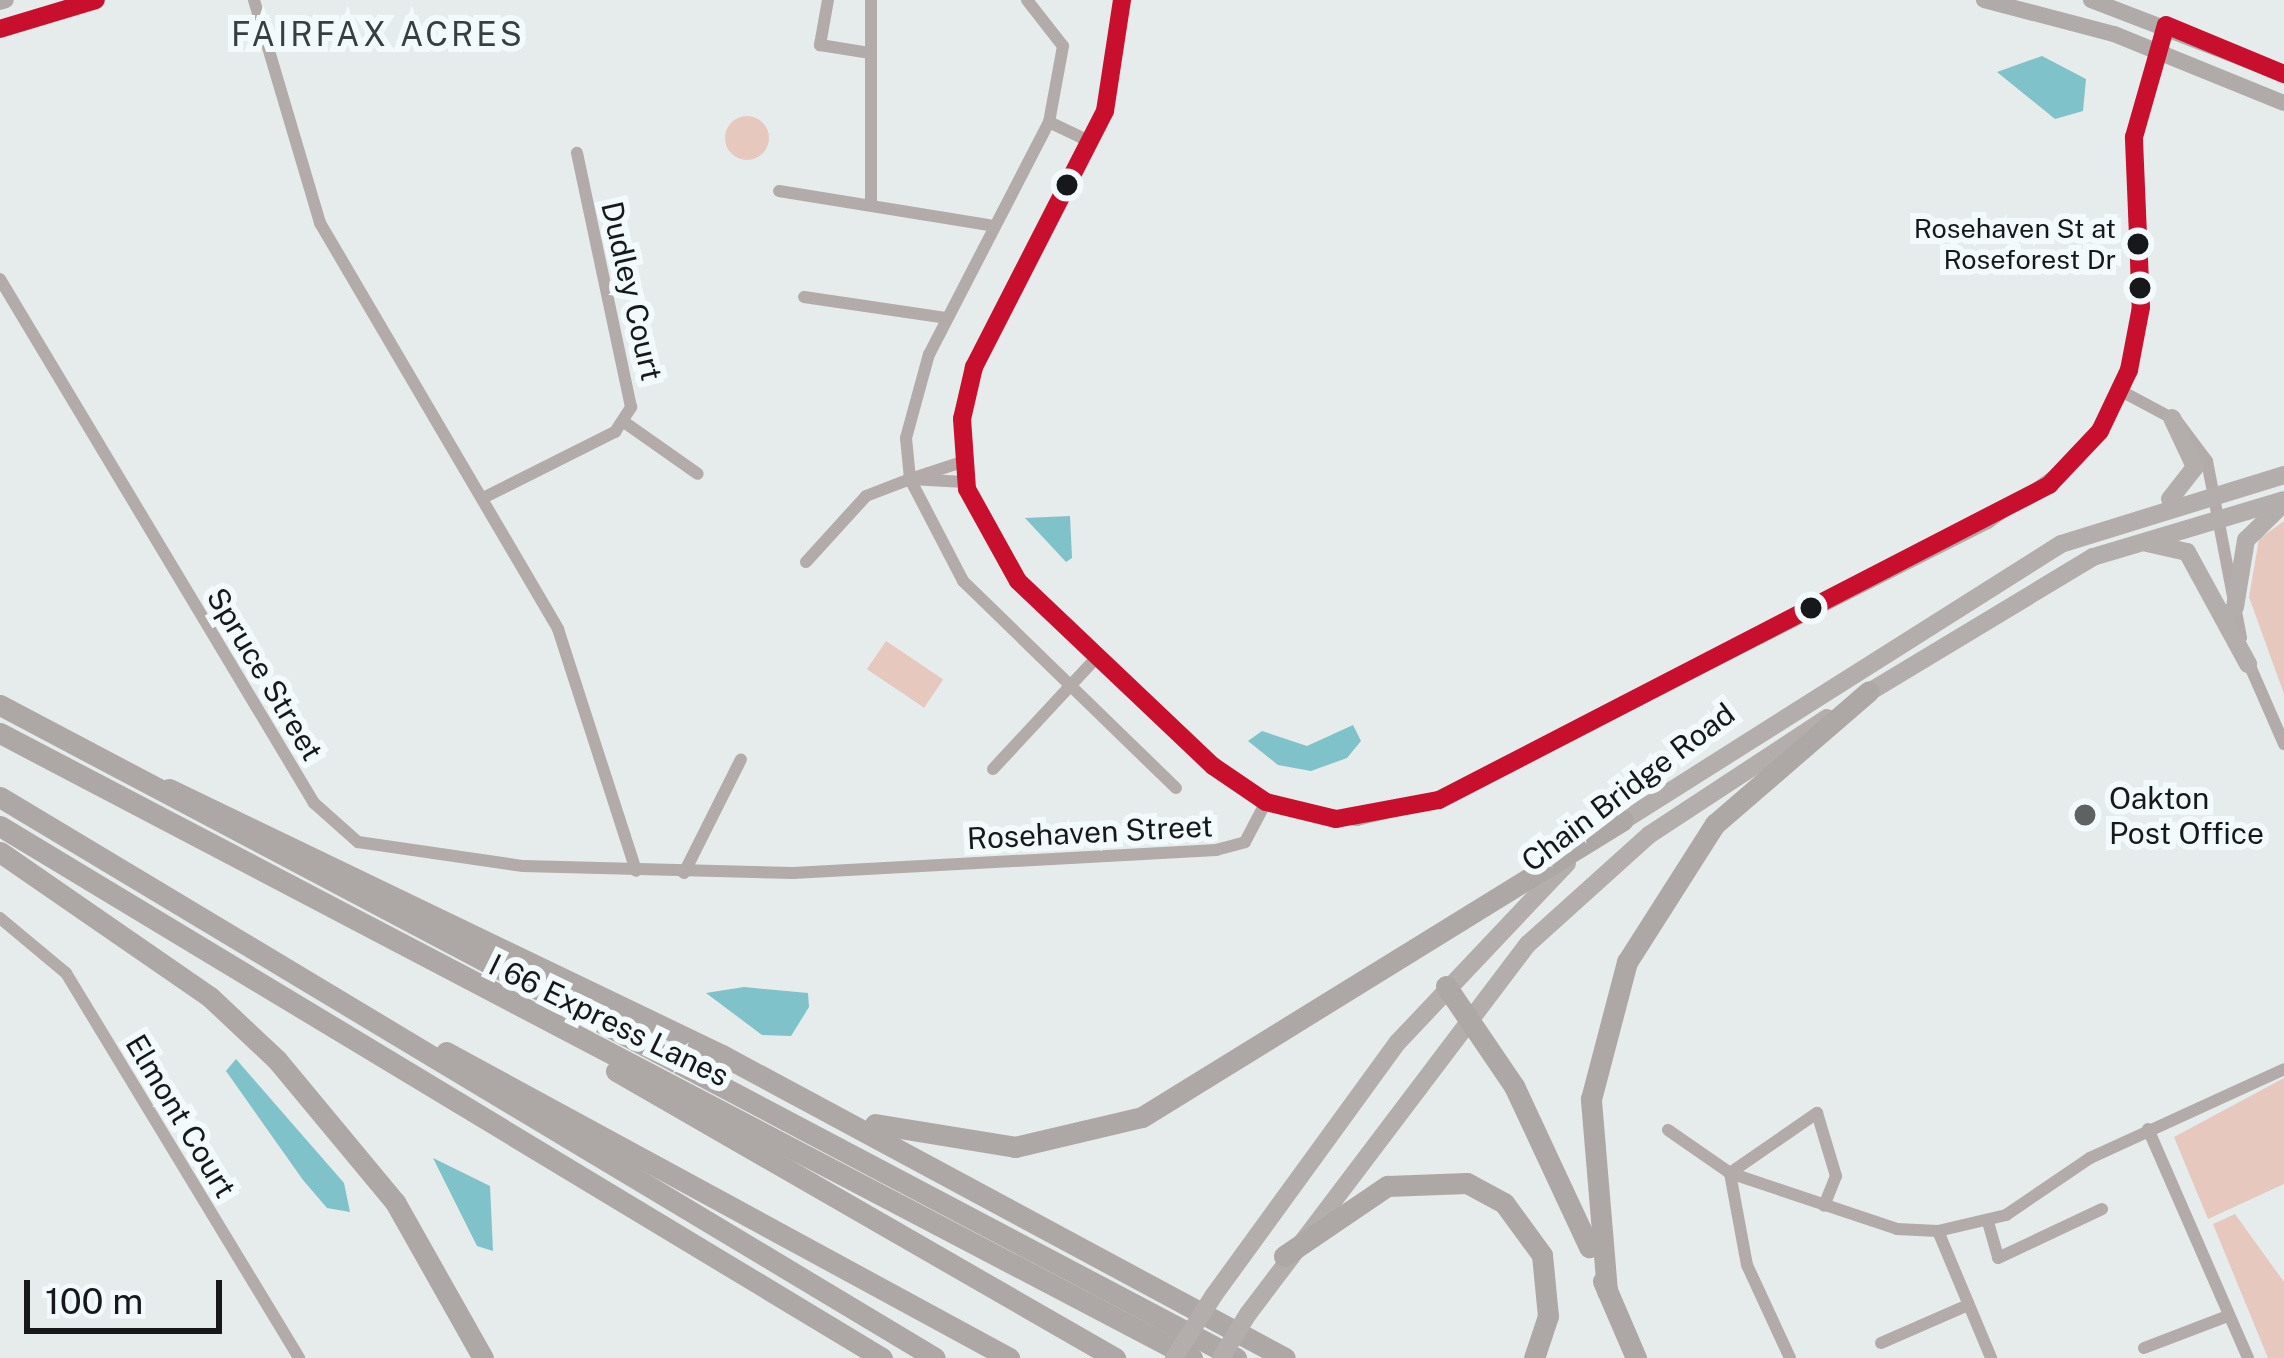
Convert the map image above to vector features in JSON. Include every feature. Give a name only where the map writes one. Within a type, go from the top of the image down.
[{"type":"highway","points":[[1607,1291],[1592,1100],[1627,962],[1714,824],[1869,692]]},
{"type":"highway","points":[[0,705],[135,781],[1236,1358]]},
{"type":"highway","name":"I 66 Express Lanes","points":[[0,733],[503,1002],[1192,1358]]},
{"type":"highway","points":[[135,781],[206,799],[722,1055],[1285,1358]]},
{"type":"highway","points":[[0,797],[935,1358]]},
{"type":"highway","points":[[722,1055],[929,1140],[1075,1140],[1205,1084],[1622,820]]},
{"type":"highway","points":[[0,826],[882,1358]]},
{"type":"highway","points":[[0,852],[193,985],[277,1060],[395,1202],[483,1358]]},
{"type":"highway","points":[[281,965],[1009,1358]]},
{"type":"highway","points":[[1445,986],[1468,1012],[1558,1171],[1636,1358]]},
{"type":"highway","points":[[503,1002],[1115,1358]]},
{"type":"highway","points":[[1285,1256],[1387,1186],[1467,1183],[1504,1203],[1542,1255],[1548,1316],[1534,1358]]},
{"type":"main road","points":[[0,29],[96,0]]},
{"type":"main road","points":[[1984,0],[2157,50],[2284,103]]},
{"type":"main road","points":[[2091,0],[2284,74]]},
{"type":"main road","points":[[2159,506],[2195,467],[2171,418]]},
{"type":"main road","name":"Chain Bridge Road","points":[[1174,1358],[1214,1295],[1445,986],[1622,820],[2002,576],[2159,506],[2284,475]]},
{"type":"main road","points":[[2235,607],[2246,539],[2284,501]]},
{"type":"main road","name":"Chain Bridge Road","points":[[1221,1358],[1285,1256],[1468,1012],[1613,863],[1869,692],[2113,549],[2224,513],[2284,501]]},
{"type":"main road","points":[[2113,549],[2163,542],[2187,552],[2248,664]]},
{"type":"street","points":[[254,0],[338,262],[483,498],[573,661],[636,871]]},
{"type":"street","points":[[828,0],[820,45],[870,53]]},
{"type":"street","points":[[871,0],[871,201]]},
{"type":"street","points":[[1027,0],[1063,46],[1049,122],[989,225],[912,401],[910,479],[963,581],[1176,788]]},
{"type":"street","points":[[1122,0],[1115,78],[1091,142],[974,367],[962,462],[965,482],[998,557],[1097,657],[1267,802],[1357,820],[1439,800],[2017,507],[2076,460],[2123,392],[2141,307],[2134,137],[2165,26]]},
{"type":"street","points":[[1049,122],[1091,142]]},
{"type":"street","name":"Dudley Court","points":[[483,498],[624,422],[631,377],[577,153]]},
{"type":"street","points":[[779,190],[871,201],[989,225]]},
{"type":"street","name":"Spruce Street","points":[[2,288],[326,820],[387,850],[636,871]]},
{"type":"street","points":[[804,297],[947,318]]},
{"type":"street","points":[[2123,392],[2171,418],[2198,443],[2219,490],[2248,664],[2284,744]]},
{"type":"street","points":[[624,422],[698,474]]},
{"type":"street","points":[[806,562],[866,496],[962,462]]},
{"type":"street","points":[[910,479],[965,482]]},
{"type":"street","points":[[993,769],[1097,657]]},
{"type":"street","points":[[684,873],[741,759]]},
{"type":"street","name":"Rosehaven Street","points":[[636,871],[684,873],[1216,850],[1245,842],[1267,802]]},
{"type":"street","name":"Elmont Court","points":[[0,918],[66,973],[299,1358]]},
{"type":"street","points":[[1668,1130],[1730,1173],[1824,1206],[1938,1231],[1988,1222],[2148,1129],[2284,1069]]},
{"type":"street","points":[[1730,1173],[1817,1112],[1836,1176],[1824,1206]]},
{"type":"street","points":[[2148,1129],[2248,1358]]},
{"type":"street","points":[[1730,1173],[1747,1265],[1790,1358]]},
{"type":"street","points":[[1988,1222],[1998,1258],[2102,1209]]},
{"type":"street","points":[[1938,1231],[1990,1358]]},
{"type":"street","points":[[1881,1343],[1968,1305]]},
{"type":"street","points":[[2144,1348],[2228,1316]]},
{"type":"shaded area","points":[[747,116],[762,123],[769,138],[762,153],[747,160],[732,153],[725,138],[732,123]]},
{"type":"shaded area","points":[[2284,521],[2284,694],[2249,597],[2259,539]]},
{"type":"shaded area","points":[[886,641],[943,680],[924,708],[867,669]]},
{"type":"shaded area","points":[[2284,1078],[2284,1184],[2208,1219],[2174,1137]]},
{"type":"shaded area","points":[[2235,1214],[2284,1282],[2284,1358],[2268,1358],[2213,1224]]},
{"type":"water","points":[[2042,56],[2086,79],[2083,111],[2055,119],[1997,72]]},
{"type":"water","points":[[1070,516],[1072,558],[1066,562],[1025,518]]},
{"type":"water","points":[[1353,725],[1361,741],[1347,758],[1311,771],[1278,765],[1248,741],[1262,731],[1307,746]]},
{"type":"water","points":[[744,987],[808,993],[809,1007],[791,1036],[762,1035],[706,993]]},
{"type":"water","points":[[236,1059],[344,1183],[350,1212],[327,1208],[303,1180],[226,1071]]},
{"type":"water","points":[[433,1158],[490,1186],[493,1251],[477,1246]]},
{"type":"transit line","points":[[0,29],[96,0]]},
{"type":"transit line","points":[[1122,0],[1105,111],[974,367],[962,419],[967,489],[1018,581],[1213,766],[1266,802],[1336,819],[1439,800],[2049,485],[2100,431],[2129,370],[2141,307],[2134,137],[2166,25],[2284,74]]},
{"type":"place","name":"Rosehaven St at Roseforest Dr","points":[[2138,244]]},
{"type":"place","name":"Oakton Post Office","points":[[2085,815]]},
{"type":"district","name":"FAIRFAX ACRES","points":[[378,35]]}]
